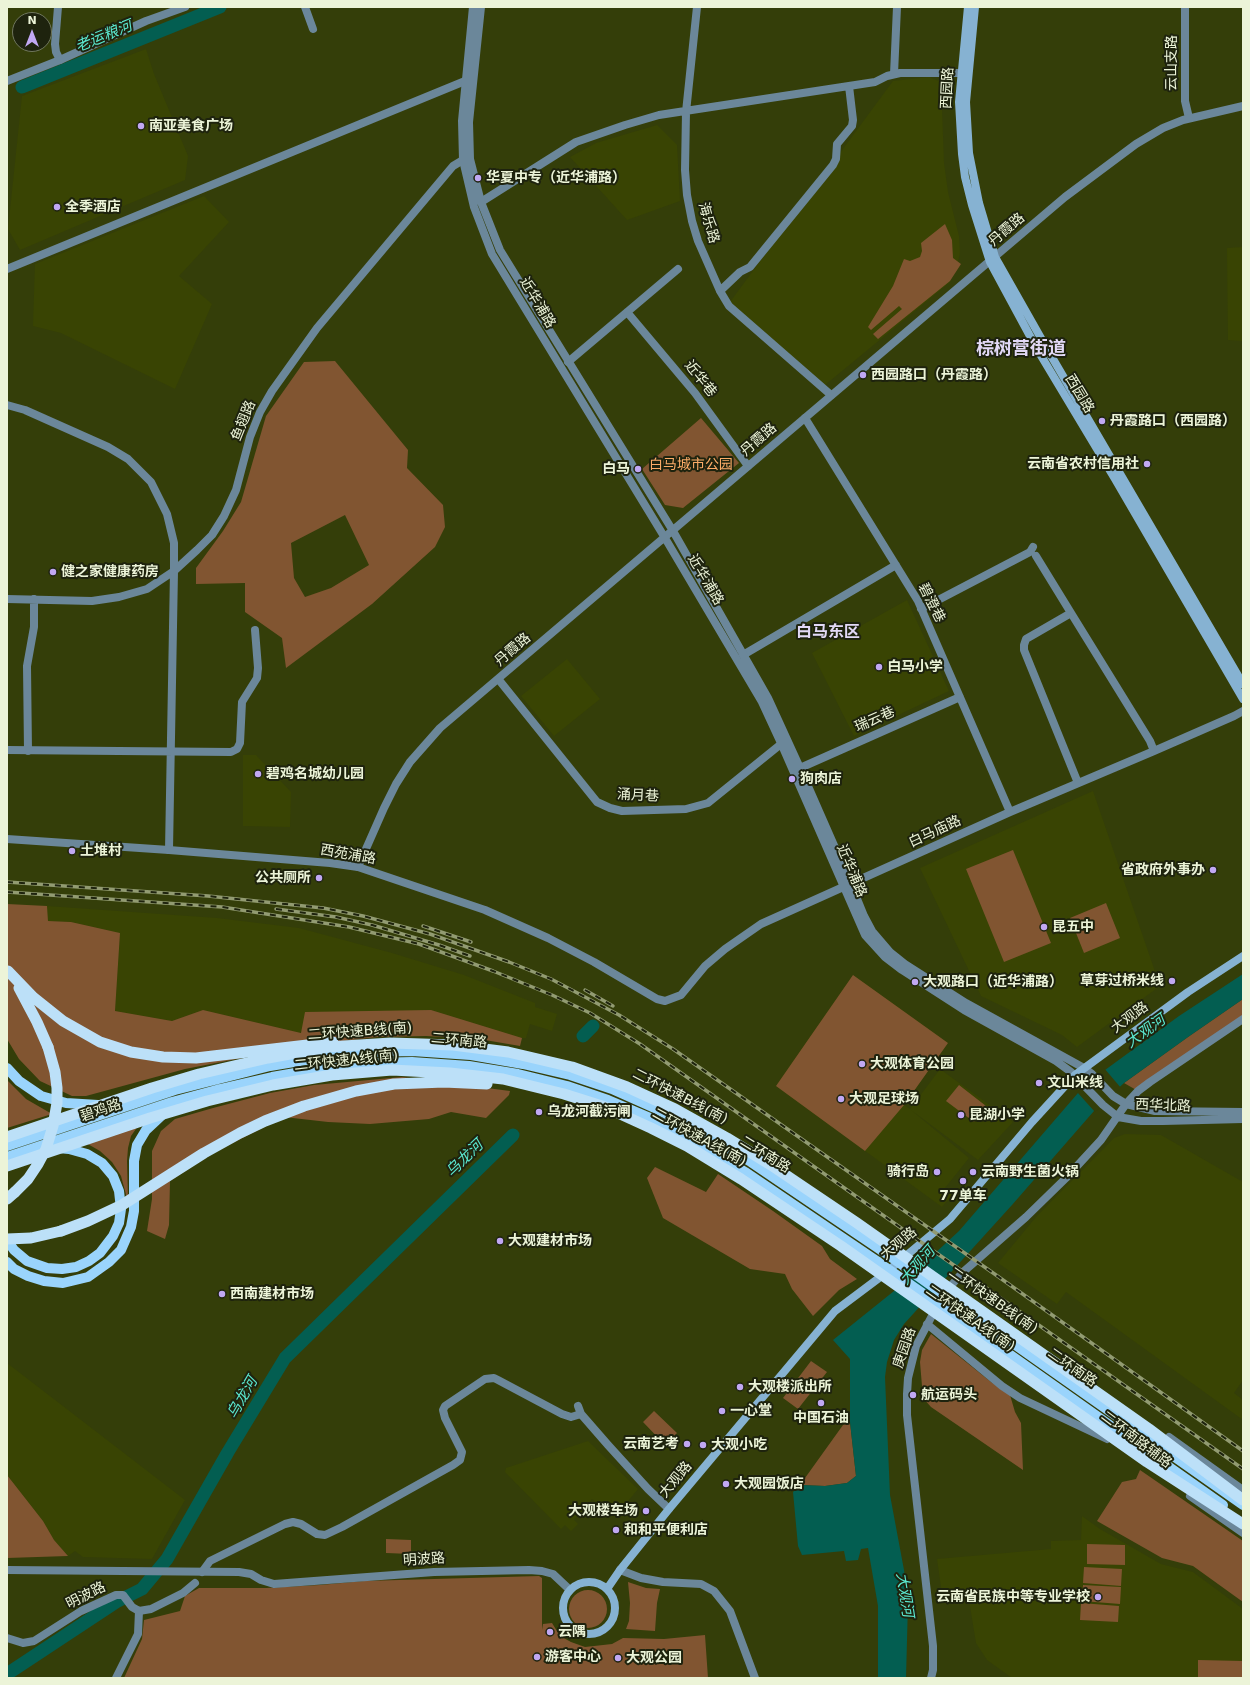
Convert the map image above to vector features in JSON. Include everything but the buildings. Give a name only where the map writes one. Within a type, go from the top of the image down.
[{"type":"highway","points":[[8,970],[21,986],[40,1004],[72,1027],[110,1046],[141,1055],[196,1058],[315,1043],[368,1041],[391,1043]]},
{"type":"highway","points":[[7,1199],[28,1179],[46,1149],[55,1118],[57,1095],[55,1072],[46,1043],[32,1013],[8,970]]},
{"type":"highway","name":"二环快速B线(南)","points":[[7,1137],[157,1087],[231,1066],[328,1047],[391,1043],[472,1047],[541,1059],[572,1067],[615,1082],[681,1112],[756,1155],[857,1223],[1149,1429],[1243,1500]]},
{"type":"highway","name":"二环快速A线(南)","points":[[7,1166],[155,1116],[222,1097],[292,1081],[352,1073],[412,1070],[480,1076],[542,1088],[592,1103],[629,1117],[668,1136],[756,1188],[841,1246],[1142,1459],[1243,1524]]},
{"type":"highway","points":[[7,1239],[46,1235],[88,1221],[132,1198],[198,1156],[246,1130],[297,1108],[349,1092],[407,1083],[462,1082],[526,1088],[592,1103]]},
{"type":"main road","name":"西园路","points":[[968,7],[959,102],[960,128],[965,177],[979,232],[1037,349],[1115,479],[1243,699]]},
{"type":"main road","name":"西园路","points":[[975,7],[966,102],[969,153],[972,176],[993,260],[1243,684]]},
{"type":"main road","name":"大观路","points":[[607,1589],[620,1570],[669,1509],[836,1311],[883,1275],[950,1219],[1032,1122],[1075,1075],[1188,992],[1243,956]]},
{"type":"main road","name":"二环南路","points":[[171,1091],[276,1064],[329,1056],[371,1052],[412,1051],[452,1053],[506,1060],[539,1067],[612,1089],[684,1122],[766,1172],[884,1252],[1243,1505]]},
{"type":"main road","name":"二环南路","points":[[204,1093],[253,1080],[351,1064],[392,1062],[432,1063],[504,1071],[552,1082],[620,1105],[655,1120],[691,1139],[776,1191],[1243,1519]]},
{"type":"main road","points":[[7,1068],[30,1090],[41,1096],[66,1103],[92,1105],[112,1104],[171,1091]]},
{"type":"main road","name":"碧鸡路","points":[[7,1146],[171,1091]]},
{"type":"main road","points":[[7,1262],[14,1269],[28,1276],[54,1283],[80,1280],[103,1268],[120,1250],[131,1227],[134,1206],[134,1161],[136,1149],[141,1138],[153,1122],[162,1115],[188,1100],[204,1093]]},
{"type":"main road","name":"碧鸡路","points":[[10,1156],[204,1093]]},
{"type":"main road","points":[[7,1239],[18,1254],[33,1264],[55,1269],[76,1267],[95,1257],[110,1242],[119,1223],[121,1209],[119,1191],[112,1176],[102,1163],[87,1154],[69,1149],[54,1148],[37,1149],[10,1156]]},
{"type":"main road","points":[[592,1582],[600,1584],[607,1589],[613,1597],[615,1605],[611,1623],[605,1629],[596,1633],[588,1634],[579,1632],[572,1628],[566,1622],[563,1607],[564,1599],[570,1590],[583,1583],[592,1582]]},
{"type":"street","points":[[58,7],[55,44],[56,52],[60,60]]},
{"type":"street","points":[[7,81],[185,7]]},
{"type":"street","points":[[305,7],[313,29]]},
{"type":"street","name":"近华浦路","points":[[469,81],[473,7]]},
{"type":"street","name":"近华浦路","points":[[481,7],[462,121],[466,160],[474,207],[492,254],[665,538],[800,768],[848,886],[865,935],[885,958],[964,1010],[1057,1062],[1075,1075]]},
{"type":"street","name":"海乐路","points":[[697,7],[686,112],[685,170],[687,195],[698,242],[720,291],[729,306],[831,395]]},
{"type":"street","points":[[894,74],[897,7]]},
{"type":"street","name":"云山支路","points":[[1185,7],[1185,100],[1189,118]]},
{"type":"street","points":[[481,202],[576,142],[659,115],[875,82],[900,72],[962,73]]},
{"type":"street","points":[[7,269],[469,81]]},
{"type":"street","points":[[720,291],[740,272],[750,267],[833,164],[836,159],[837,144],[852,126],[853,120],[849,86]]},
{"type":"street","name":"丹霞路","points":[[358,867],[384,808],[410,762],[440,728],[665,538],[831,395],[993,260],[1065,197],[1124,152],[1163,128],[1189,118],[1243,106]]},
{"type":"street","name":"近华浦路","points":[[466,160],[500,250],[672,531],[768,698],[784,741],[848,886],[872,931],[890,952],[905,964],[966,1003],[1084,1068]]},
{"type":"street","name":"鱼翅路","points":[[7,598],[92,601],[119,597],[146,589],[174,571],[212,535],[224,516],[236,490],[250,437],[260,412],[272,391],[317,328],[453,166],[466,160]]},
{"type":"street","points":[[568,362],[678,269]]},
{"type":"street","name":"近华巷","points":[[627,312],[695,393],[748,466]]},
{"type":"street","points":[[7,405],[25,410],[108,447],[128,458],[151,482],[167,514],[174,543],[169,850]]},
{"type":"street","name":"碧澄巷","points":[[805,418],[921,608],[1010,812]]},
{"type":"street","points":[[921,608],[1030,552],[1033,547]]},
{"type":"street","points":[[1036,556],[1150,741],[1154,751]]},
{"type":"street","points":[[743,655],[896,565]]},
{"type":"street","points":[[28,751],[27,666],[34,627],[34,600]]},
{"type":"street","points":[[1071,613],[1026,639],[1024,650],[1078,783]]},
{"type":"street","points":[[7,750],[171,753],[231,752],[237,749],[240,743],[242,702],[257,678],[258,668],[255,630]]},
{"type":"street","name":"涌月巷","points":[[498,680],[597,802],[610,808],[622,811],[686,810],[708,803],[784,741]]},
{"type":"street","name":"瑞云巷","points":[[800,768],[960,697]]},
{"type":"street","name":"白马庙路","points":[[657,999],[665,1001],[680,994],[715,957],[745,934],[761,924],[1010,812],[1154,751],[1243,711]]},
{"type":"street","name":"西苑浦路","points":[[7,839],[169,850],[330,863],[358,867],[444,895],[492,913],[548,938],[594,962],[657,999]]},
{"type":"street","name":"庚园路","points":[[931,1678],[933,1646],[907,1415],[906,1394],[908,1378],[916,1346],[943,1295],[962,1273],[1026,1217],[1101,1140],[1126,1104],[1138,1091],[1243,1019]]},
{"type":"street","name":"西华北路","points":[[1084,1068],[1113,1096],[1126,1104],[1155,1111],[1243,1112]]},
{"type":"street","name":"西华北路","points":[[1075,1075],[1103,1106],[1118,1117],[1141,1121],[1243,1120]]},
{"type":"street","points":[[927,1324],[1002,1386],[1020,1398],[1093,1432],[1123,1448]]},
{"type":"street","name":"二环南路辅路","points":[[1024,1351],[1132,1412],[1243,1490]]},
{"type":"street","name":"二环南路辅路","points":[[1018,1360],[1074,1409],[1123,1448],[1243,1533]]},
{"type":"street","points":[[7,1570],[202,1572],[210,1561],[285,1524],[293,1522],[301,1524],[317,1534],[325,1535],[342,1527],[460,1460],[462,1452],[445,1418],[443,1410],[445,1406],[486,1379],[494,1378],[562,1414],[571,1416],[581,1414]]},
{"type":"street","points":[[578,1406],[581,1414],[648,1489],[669,1509]]},
{"type":"street","name":"明波路","points":[[202,1572],[239,1572],[251,1574],[261,1580],[274,1584],[434,1572],[529,1570],[553,1574],[570,1590]]},
{"type":"street","points":[[620,1570],[641,1578],[663,1582],[701,1584],[714,1591],[730,1611],[755,1678]]},
{"type":"street","points":[[116,1678],[138,1634],[136,1609],[151,1609],[183,1593],[195,1583]]},
{"type":"street","name":"明波路","points":[[7,1638],[23,1643],[34,1641],[81,1611],[116,1594],[122,1595],[136,1609]]},
{"type":"shaded area","points":[[146,49],[154,74],[188,156],[185,180],[20,250],[8,229],[22,96]]},
{"type":"shaded area","points":[[929,77],[941,82],[944,163],[948,192],[959,236],[960,253],[957,267],[949,283],[825,385],[730,302],[893,81]]},
{"type":"shaded area","points":[[657,125],[677,145],[680,201],[627,220],[570,157],[596,143]]},
{"type":"shaded area","points":[[204,196],[229,222],[179,276],[212,304],[175,389],[61,333],[33,326],[35,264]]},
{"type":"shaded area","points":[[1243,247],[1243,341],[1228,340],[1227,248]]},
{"type":"shaded area","name":"白马小学","points":[[907,600],[949,691],[854,736],[812,653]]},
{"type":"shaded area","points":[[567,659],[600,699],[554,736],[521,696]]},
{"type":"shaded area","name":"碧鸡名城幼儿园","points":[[243,755],[256,755],[291,792],[290,827],[243,826]]},
{"type":"shaded area","name":"昆五中","points":[[1093,791],[1160,986],[1077,1047],[1062,1035],[981,996],[920,868]]},
{"type":"shaded area","points":[[47,906],[217,918],[299,928],[392,953],[464,975],[535,1003],[535,1007],[557,1014],[552,1031],[530,1024],[526,1038],[522,1038],[431,1010],[301,1033],[203,1010],[172,1021],[115,1011],[120,933],[71,922],[48,921]]},
{"type":"shaded area","name":"大观体育公园","points":[[853,975],[948,1043],[904,1105],[910,1109],[940,1069],[1013,1122],[978,1160],[911,1110],[969,1158],[945,1188],[953,1194],[942,1207],[776,1086]]},
{"type":"shaded area","points":[[1125,1134],[1161,1135],[1243,1182],[1243,1380],[1234,1393],[1243,1400],[1243,1420],[1066,1292],[1057,1304],[998,1263],[1036,1217],[1114,1138]]},
{"type":"shaded area","points":[[7,1363],[185,1500],[152,1559],[83,1557],[75,1551],[68,1556],[54,1540],[43,1521],[7,1475]]},
{"type":"shaded area","points":[[588,1441],[638,1489],[615,1517],[592,1499],[574,1520],[578,1524],[571,1531],[565,1525],[561,1529],[505,1472],[506,1468]]},
{"type":"shaded area","name":"云南省民族中等专业学校","points":[[1082,1516],[1100,1529],[1161,1564],[1193,1572],[1243,1609],[1243,1678],[1012,1678],[987,1660],[976,1643],[968,1594],[943,1601],[937,1559],[1051,1549],[1051,1541],[1081,1540]]},
{"type":"green space","points":[[945,224],[952,240],[953,258],[961,264],[950,281],[878,339],[873,334],[902,309],[899,306],[871,330],[868,327],[893,286],[904,259],[910,261],[920,257],[922,251],[921,243]]},
{"type":"green space","points":[[335,361],[408,450],[407,468],[443,505],[445,527],[435,547],[372,604],[286,668],[282,638],[245,612],[245,583],[196,584],[196,568],[223,531],[241,502],[266,416],[304,362]],"holes":[[[345,515],[369,565],[331,588],[305,597],[294,578],[291,543]]]},
{"type":"green space","name":"白马城市公园","points":[[701,418],[739,463],[683,508],[665,505],[642,469]]},
{"type":"green space","points":[[1013,850],[1051,943],[1004,962],[966,869]]},
{"type":"green space","points":[[1106,903],[1120,938],[1084,953],[1070,918]]},
{"type":"green space","points":[[7,904],[47,906],[48,921],[71,922],[120,933],[115,1011],[172,1021],[203,1010],[301,1033],[305,1012],[431,1010],[522,1038],[520,1046],[479,1039],[426,1036],[377,1037],[309,1045],[185,1069],[86,1096],[72,1096],[40,1081],[19,1059],[7,1039]]},
{"type":"green space","name":"大观体育公园","points":[[853,975],[948,1043],[904,1105],[865,1151],[776,1086]]},
{"type":"green space","points":[[1243,999],[1243,1023],[1138,1091],[1124,1083],[1188,1037]]},
{"type":"green space","points":[[402,1077],[510,1091],[509,1095],[486,1118],[451,1112],[429,1119],[370,1124],[328,1122],[284,1117],[213,1153],[170,1181],[169,1225],[165,1239],[147,1231],[152,1199],[152,1151],[161,1131],[175,1119],[270,1093],[314,1085]]},
{"type":"green space","points":[[7,1080],[26,1099],[52,1114],[7,1128]]},
{"type":"green space","points":[[959,1085],[986,1106],[974,1122],[946,1101]]},
{"type":"green space","points":[[138,1126],[131,1136],[128,1148],[127,1198],[121,1176],[112,1162],[100,1151],[86,1143]]},
{"type":"green space","points":[[655,1167],[706,1192],[718,1174],[822,1246],[830,1259],[857,1279],[839,1290],[813,1316],[792,1289],[785,1274],[750,1269],[663,1218],[647,1178]]},
{"type":"green space","points":[[931,1334],[991,1382],[1010,1395],[1015,1412],[1021,1423],[1023,1470],[931,1407],[923,1398],[920,1362],[922,1350]]},
{"type":"green space","points":[[811,1361],[827,1372],[798,1409],[783,1398]]},
{"type":"green space","points":[[654,1411],[677,1433],[665,1445],[643,1422]]},
{"type":"green space","points":[[850,1422],[856,1476],[847,1483],[825,1486],[800,1485],[843,1425]]},
{"type":"green space","points":[[1140,1470],[1243,1541],[1243,1602],[1193,1566],[1162,1558],[1097,1521],[1122,1482],[1136,1479]]},
{"type":"green space","points":[[7,1475],[43,1521],[54,1540],[68,1556],[7,1558]]},
{"type":"green space","points":[[386,1539],[411,1540],[411,1554],[386,1553]]},
{"type":"green space","points":[[1087,1544],[1125,1545],[1125,1565],[1087,1564]]},
{"type":"green space","points":[[1084,1567],[1122,1569],[1121,1586],[1083,1583]]},
{"type":"green space","points":[[539,1576],[542,1578],[542,1630],[543,1624],[552,1623],[560,1636],[585,1647],[612,1644],[623,1638],[664,1639],[705,1635],[708,1678],[124,1678],[142,1639],[144,1620],[180,1611],[185,1596],[199,1588],[266,1588],[364,1581]]},
{"type":"green space","points":[[628,1582],[646,1588],[660,1589],[657,1603],[655,1631],[626,1629],[629,1621],[630,1603]]},
{"type":"green space","points":[[1083,1585],[1121,1587],[1120,1604],[1082,1601]]},
{"type":"green space","points":[[584,1590],[592,1590],[599,1593],[604,1598],[607,1609],[604,1620],[599,1625],[592,1628],[584,1628],[577,1625],[572,1620],[569,1613],[569,1605],[572,1598],[577,1593]]},
{"type":"green space","points":[[1081,1603],[1119,1606],[1118,1622],[1080,1620]]},
{"type":"green space","points":[[1198,1660],[1243,1661],[1243,1678],[1198,1678]]},
{"type":"water","name":"大观河","points":[[1243,974],[1243,999],[1124,1083],[1094,1111],[1012,1205],[904,1324],[894,1340],[887,1362],[885,1377],[890,1495],[904,1570],[908,1603],[906,1678],[878,1678],[878,1606],[868,1548],[861,1549],[858,1560],[846,1561],[844,1551],[802,1555],[798,1546],[793,1492],[800,1485],[825,1486],[847,1483],[856,1476],[850,1422],[850,1359],[833,1340],[894,1291],[959,1231],[1078,1093],[1105,1070],[1179,1016]]},
{"type":"pier","points":[[1104,1068],[1121,1088],[1095,1112],[1077,1092]]},
{"type":"waterway","name":"老运粮河","points":[[22,87],[220,7]]},
{"type":"waterway","name":"乌龙河","points":[[583,1036],[593,1026]]},
{"type":"waterway","name":"乌龙河","points":[[7,1674],[116,1602],[142,1589],[167,1559],[228,1452],[285,1358],[513,1135]]},
{"type":"railway","points":[[7,882],[208,896],[323,908],[363,916],[430,934],[509,962],[551,979],[619,1015],[673,1049],[996,1275],[1243,1451]]},
{"type":"railway","points":[[7,892],[222,907],[349,927],[419,944],[493,971],[552,995],[590,1013],[640,1044],[1243,1469]]},
{"type":"railway","points":[[276,909],[336,917],[372,925],[470,956]]},
{"type":"railway","points":[[423,926],[471,942]]},
{"type":"railway","points":[[585,990],[613,1006]]},
{"type":"place","name":"南亚美食广场","points":[[141,126]]},
{"type":"place","name":"华夏中专（近华浦路）","points":[[478,178]]},
{"type":"place","name":"全季酒店","points":[[57,207]]},
{"type":"place","name":"西园路口（丹霞路）","points":[[863,375]]},
{"type":"place","name":"丹霞路口（西园路）","points":[[1102,421]]},
{"type":"place","name":"云南省农村信用社","points":[[1147,464]]},
{"type":"place","name":"白马","points":[[638,469]]},
{"type":"place","name":"健之家健康药房","points":[[53,572]]},
{"type":"place","name":"白马小学","points":[[879,667]]},
{"type":"place","name":"碧鸡名城幼儿园","points":[[258,774]]},
{"type":"place","name":"狗肉店","points":[[792,779]]},
{"type":"place","name":"土堆村","points":[[72,851]]},
{"type":"place","name":"省政府外事办","points":[[1213,870]]},
{"type":"place","name":"公共厕所","points":[[319,878]]},
{"type":"place","name":"昆五中","points":[[1044,927]]},
{"type":"place","name":"草芽过桥米线","points":[[1172,981]]},
{"type":"place","name":"大观路口（近华浦路）","points":[[915,982]]},
{"type":"place","name":"大观体育公园","points":[[862,1064]]},
{"type":"place","name":"文山米线","points":[[1039,1083]]},
{"type":"place","name":"大观足球场","points":[[841,1099]]},
{"type":"place","name":"乌龙河截污闸","points":[[539,1112]]},
{"type":"place","name":"昆湖小学","points":[[961,1115]]},
{"type":"place","name":"骑行岛","points":[[937,1172]]},
{"type":"place","name":"云南野生菌火锅","points":[[973,1172]]},
{"type":"place","name":"77单车","points":[[963,1181]]},
{"type":"place","name":"大观建材市场","points":[[500,1241]]},
{"type":"place","name":"西南建材市场","points":[[222,1294]]},
{"type":"place","name":"大观楼派出所","points":[[740,1387]]},
{"type":"place","name":"航运码头","points":[[913,1395]]},
{"type":"place","name":"中国石油","points":[[821,1403]]},
{"type":"place","name":"一心堂","points":[[722,1411]]},
{"type":"place","name":"云南艺考","points":[[687,1444]]},
{"type":"place","name":"大观小吃","points":[[703,1445]]},
{"type":"place","name":"大观园饭店","points":[[726,1484]]},
{"type":"place","name":"大观楼车场","points":[[646,1511]]},
{"type":"place","name":"和和平便利店","points":[[616,1530]]},
{"type":"place","name":"云南省民族中等专业学校","points":[[1098,1597]]},
{"type":"place","name":"云隅","points":[[550,1632]]},
{"type":"place","name":"游客中心","points":[[537,1657]]},
{"type":"place","name":"大观公园","points":[[618,1658]]},
{"type":"district","name":"棕树营街道","points":[[1021,349]]},
{"type":"district","name":"白马东区","points":[[828,633]]}]
